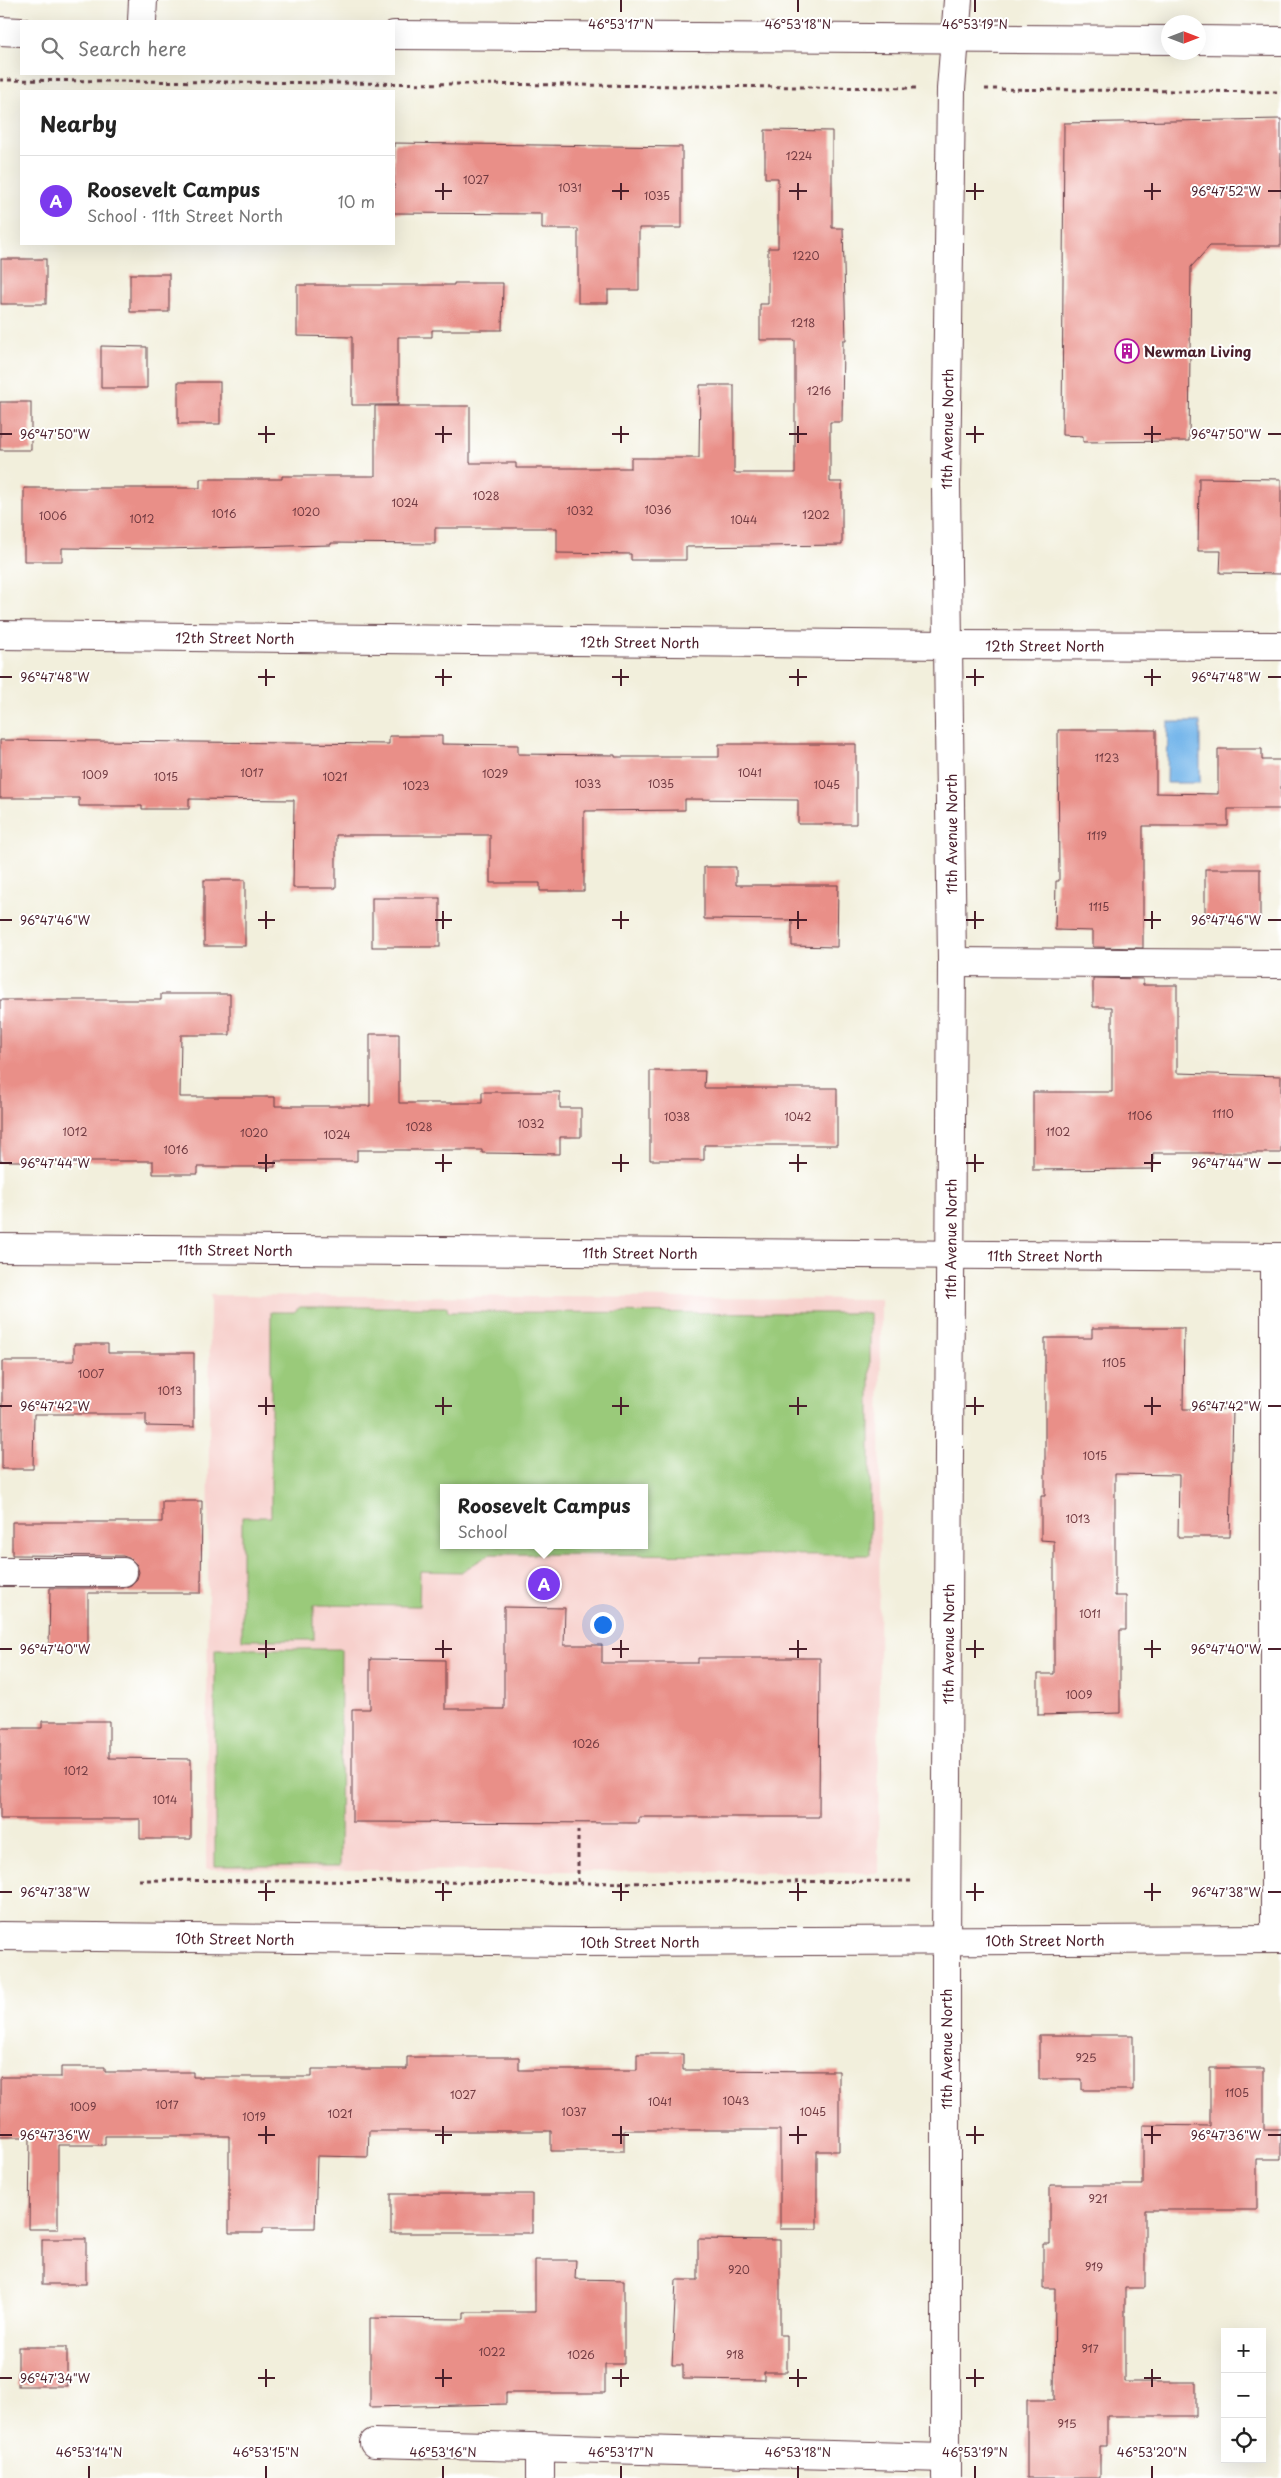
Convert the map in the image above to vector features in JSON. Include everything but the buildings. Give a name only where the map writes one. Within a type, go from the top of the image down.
[{"type":"street","points":[[142,0],[142,20]]},
{"type":"street","name":"11th Avenue North","points":[[946,2468],[946,1942],[952,962],[946,466],[951,89],[958,0]]},
{"type":"street","points":[[0,31],[20,32]]},
{"type":"street","points":[[395,35],[1161,40]]},
{"type":"street","points":[[1206,40],[1281,41]]},
{"type":"street","name":"12th Street North","points":[[0,635],[949,645],[1281,646]]},
{"type":"street","points":[[952,962],[1281,964]]},
{"type":"street","name":"11th Street North","points":[[0,1248],[950,1253],[1013,1256],[1278,1257]]},
{"type":"street","points":[[1278,1257],[1278,1939]]},
{"type":"street","points":[[0,1572],[123,1572]]},
{"type":"street","name":"10th Street North","points":[[0,1936],[578,1942],[946,1942],[1278,1939]]},
{"type":"street","points":[[374,2443],[540,2448],[946,2468]]},
{"type":"street","points":[[540,2448],[540,2478]]},
{"type":"path","points":[[0,80],[925,88]]},
{"type":"path","points":[[985,89],[1281,92]]},
{"type":"path","points":[[578,1830],[578,1883]]},
{"type":"path","points":[[139,1880],[578,1883],[917,1881]]},
{"type":"shaded area","points":[[210,1295],[881,1299],[878,1873],[206,1869]]},
{"type":"green space","points":[[300,1307],[447,1307],[448,1312],[870,1313],[870,1555],[490,1554],[461,1572],[420,1571],[419,1606],[314,1605],[314,1640],[242,1640],[242,1517],[271,1517],[271,1312],[294,1312]]},
{"type":"green space","points":[[215,1649],[341,1649],[340,1866],[215,1866]]},
{"type":"water","points":[[1168,722],[1200,722],[1200,783],[1167,783]]},
{"type":"place","name":"Newman Living","points":[[1127,351]]},
{"type":"place","name":"Roosevelt Campus","points":[[544,1584]]}]
